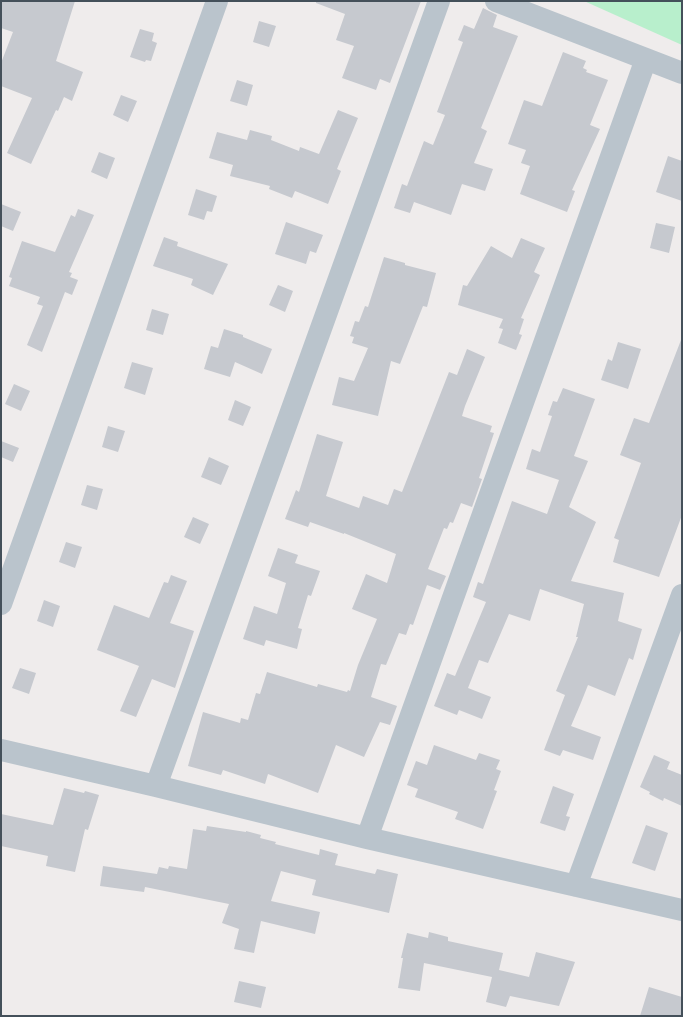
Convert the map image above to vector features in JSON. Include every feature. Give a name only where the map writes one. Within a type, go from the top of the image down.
[{"type":"street","points":[[1,604],[217,1]]},
{"type":"street","points":[[156,786],[439,1]]},
{"type":"street","points":[[496,1],[682,73]]},
{"type":"street","points":[[367,838],[646,59]]},
{"type":"street","points":[[576,886],[682,595]]},
{"type":"street","points":[[1,750],[156,786],[367,838],[682,910]]},
{"type":"green space","points":[[584,1],[682,1],[682,45]]},
{"type":"building","points":[[1,1],[75,1],[56,61],[83,72],[72,101],[64,97],[58,111],[56,110],[31,164],[7,153],[32,98],[1,86],[1,63],[13,32],[1,28]]},
{"type":"building","points":[[316,1],[421,1],[390,83],[380,79],[376,90],[342,78],[354,46],[336,40],[345,14],[316,3]]},
{"type":"building","points":[[483,8],[497,15],[493,27],[518,36],[481,128],[487,131],[474,163],[493,169],[485,191],[462,184],[451,215],[414,202],[410,213],[394,208],[402,184],[407,186],[424,141],[433,145],[445,115],[437,112],[463,42],[458,40],[464,25],[474,29]]},
{"type":"building","points":[[259,21],[276,26],[269,47],[253,42]]},
{"type":"building","points":[[140,29],[154,33],[152,41],[157,43],[151,61],[146,60],[145,62],[130,57]]},
{"type":"building","points":[[563,52],[586,61],[583,68],[587,70],[586,72],[608,80],[590,125],[600,129],[572,190],[575,191],[567,212],[520,194],[530,166],[521,163],[526,150],[508,144],[524,100],[542,106]]},
{"type":"building","points":[[237,80],[253,85],[247,106],[230,101]]},
{"type":"building","points":[[121,95],[137,101],[128,122],[113,115]]},
{"type":"building","points":[[338,110],[358,118],[337,169],[341,171],[328,204],[295,191],[292,198],[269,189],[270,186],[230,176],[233,165],[209,158],[217,132],[247,140],[250,130],[272,136],[271,140],[299,151],[300,147],[319,154]]},
{"type":"building","points":[[99,152],[115,158],[107,179],[91,172]]},
{"type":"building","points":[[668,156],[682,161],[682,201],[656,192]]},
{"type":"building","points":[[196,189],[217,196],[212,212],[207,211],[204,220],[188,215]]},
{"type":"building","points":[[1,204],[21,212],[13,231],[1,226]]},
{"type":"building","points":[[78,209],[94,215],[69,272],[72,273],[70,277],[78,280],[72,295],[65,292],[42,352],[27,345],[43,306],[37,304],[40,297],[9,286],[12,278],[9,277],[22,241],[55,252],[71,215],[75,217]]},
{"type":"building","points":[[286,222],[323,235],[316,253],[310,251],[306,264],[275,254]]},
{"type":"building","points":[[656,223],[675,227],[669,253],[650,248]]},
{"type":"building","points":[[164,237],[178,242],[177,246],[228,264],[213,295],[191,285],[193,279],[153,266]]},
{"type":"building","points":[[521,238],[545,248],[534,272],[540,275],[521,318],[524,319],[519,334],[522,335],[516,350],[498,343],[503,329],[499,328],[503,319],[458,305],[463,285],[467,286],[491,246],[512,258]]},
{"type":"building","points":[[384,257],[405,263],[405,265],[436,273],[427,307],[423,306],[400,364],[391,361],[378,416],[332,405],[339,377],[354,381],[368,348],[352,343],[354,337],[350,336],[355,321],[359,322],[365,306],[368,307]]},
{"type":"building","points":[[278,285],[293,291],[285,312],[269,305]]},
{"type":"building","points":[[152,309],[169,314],[163,335],[146,330]]},
{"type":"building","points":[[224,329],[243,335],[243,337],[272,349],[262,374],[235,362],[230,377],[204,369],[211,346],[218,348]]},
{"type":"building","points":[[681,340],[682,515],[659,577],[613,562],[619,540],[614,538],[641,463],[620,455],[634,418],[649,423]]},
{"type":"building","points":[[618,342],[641,349],[628,389],[601,380],[608,359],[612,361]]},
{"type":"building","points":[[467,349],[485,357],[462,416],[492,426],[490,432],[494,433],[479,478],[482,479],[472,507],[461,503],[453,523],[450,522],[447,529],[444,528],[428,569],[446,576],[440,590],[427,585],[413,625],[410,624],[406,635],[399,633],[386,665],[381,664],[371,697],[397,706],[390,725],[380,722],[364,757],[336,745],[318,793],[268,774],[265,784],[223,770],[221,775],[188,766],[203,712],[240,723],[241,718],[248,720],[256,693],[260,694],[267,672],[317,687],[318,684],[347,692],[348,690],[350,691],[358,665],[377,619],[352,609],[366,574],[387,583],[396,554],[344,533],[310,522],[308,527],[285,519],[296,490],[299,492],[317,434],[343,442],[326,496],[359,508],[363,496],[388,505],[394,489],[402,492],[449,372],[457,375]]},
{"type":"building","points":[[132,362],[153,368],[145,395],[124,388]]},
{"type":"building","points":[[14,384],[30,391],[21,411],[5,404]]},
{"type":"building","points":[[563,388],[595,399],[574,456],[588,461],[569,507],[596,522],[571,581],[624,593],[618,621],[642,629],[633,660],[629,658],[615,696],[588,685],[571,726],[601,737],[593,760],[563,750],[560,756],[544,750],[565,695],[556,691],[578,637],[576,637],[584,604],[540,589],[530,621],[509,614],[488,663],[479,660],[468,688],[491,697],[482,719],[459,710],[457,715],[434,706],[447,673],[455,676],[486,602],[473,597],[478,582],[483,584],[512,501],[547,514],[559,480],[526,469],[532,449],[540,452],[552,416],[548,415],[553,401],[557,402]]},
{"type":"building","points":[[235,400],[251,407],[243,426],[228,420]]},
{"type":"building","points":[[108,426],[125,431],[118,452],[102,447]]},
{"type":"building","points":[[1,441],[19,448],[13,462],[1,457]]},
{"type":"building","points":[[209,457],[229,466],[221,485],[201,477]]},
{"type":"building","points":[[87,485],[103,489],[97,510],[81,505]]},
{"type":"building","points":[[193,517],[209,524],[200,544],[184,537]]},
{"type":"building","points":[[66,542],[82,547],[75,568],[59,562]]},
{"type":"building","points":[[278,548],[298,555],[295,563],[320,571],[311,596],[308,595],[298,628],[302,629],[297,649],[266,640],[264,646],[243,639],[254,606],[277,614],[286,583],[268,576]]},
{"type":"building","points":[[171,575],[187,581],[170,623],[194,631],[175,688],[152,679],[136,717],[120,711],[139,666],[97,650],[114,605],[149,618],[164,582],[168,583]]},
{"type":"building","points":[[44,600],[60,606],[53,627],[37,621]]},
{"type":"building","points":[[20,668],[36,673],[29,694],[12,688]]},
{"type":"building","points":[[434,745],[476,760],[479,753],[500,760],[496,769],[501,771],[494,790],[497,791],[483,829],[455,819],[458,812],[415,797],[418,789],[407,785],[416,761],[427,765]]},
{"type":"building","points":[[654,755],[670,762],[667,769],[682,775],[682,806],[664,798],[663,801],[649,794],[650,792],[640,787]]},
{"type":"building","points":[[553,786],[574,794],[566,816],[570,817],[565,831],[540,823]]},
{"type":"building","points":[[64,788],[99,795],[88,830],[85,829],[75,872],[46,866],[48,856],[1,846],[1,814],[53,825]]},
{"type":"building","points":[[646,825],[668,833],[655,871],[632,863]]},
{"type":"building","points":[[207,826],[246,831],[261,835],[260,838],[276,842],[275,844],[319,855],[320,849],[338,854],[335,865],[375,874],[377,869],[398,874],[389,913],[312,895],[316,880],[281,871],[271,901],[320,912],[315,934],[261,921],[254,953],[234,949],[239,929],[222,923],[229,904],[145,887],[144,892],[100,886],[103,866],[157,874],[159,867],[168,869],[169,866],[187,869],[193,829],[206,831]]},
{"type":"building","points":[[429,932],[448,937],[448,941],[503,953],[499,970],[529,977],[536,952],[575,962],[559,1006],[510,996],[506,1007],[486,1002],[492,977],[424,963],[420,991],[398,988],[403,958],[401,958],[407,933],[428,938]]},
{"type":"building","points":[[239,981],[266,987],[261,1008],[234,1002]]},
{"type":"building","points":[[649,987],[682,997],[682,1016],[640,1016]]}]
